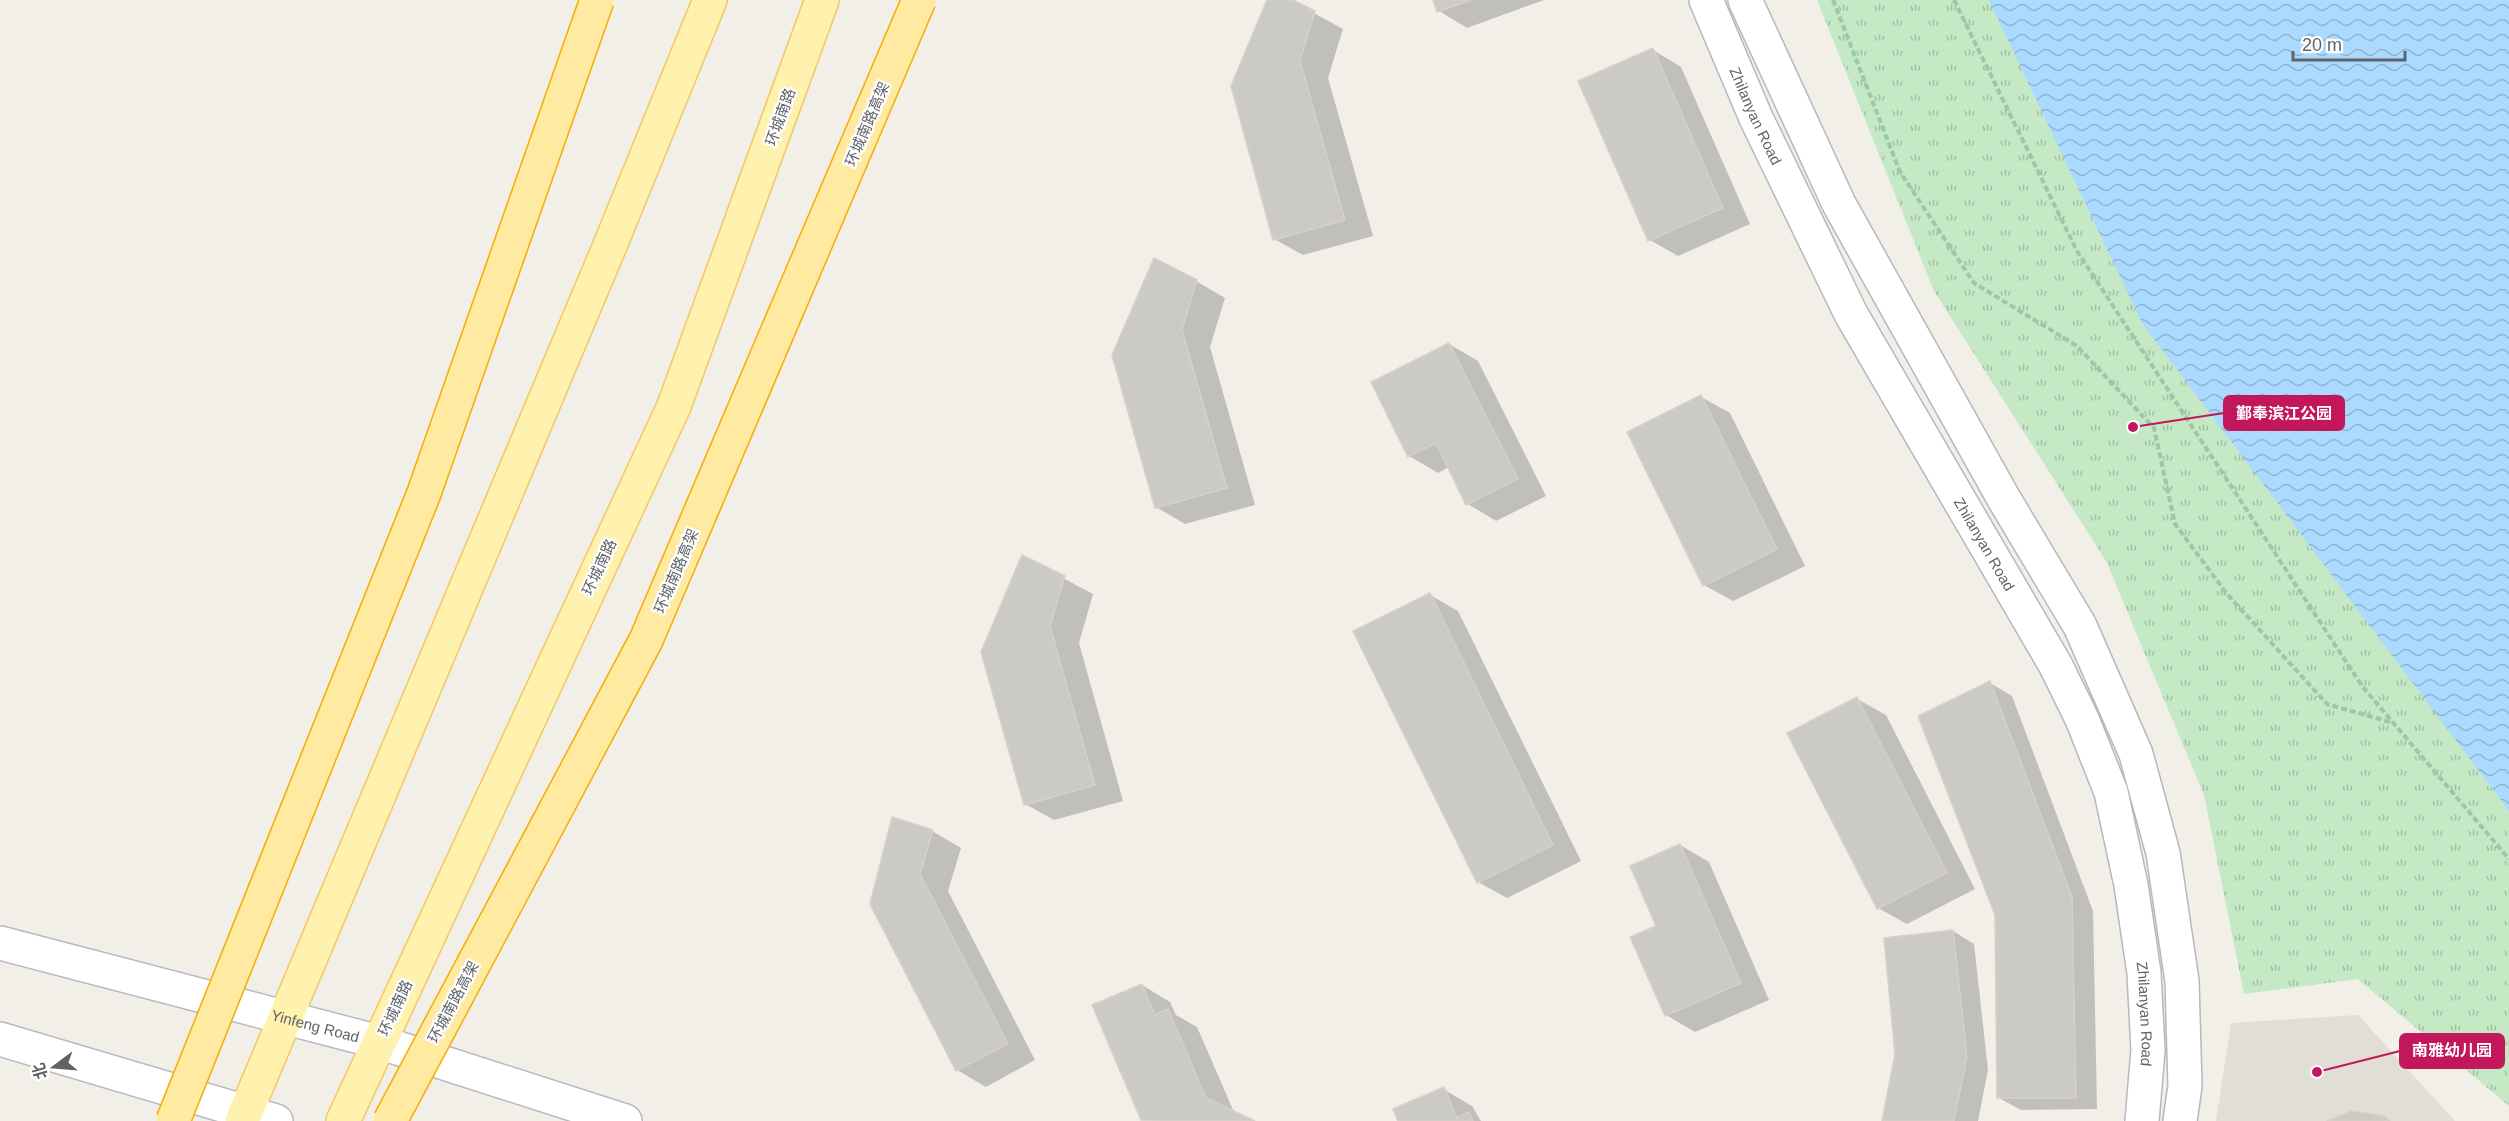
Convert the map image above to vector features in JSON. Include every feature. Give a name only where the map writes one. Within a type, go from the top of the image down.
[{"type":"highway","points":[[173,1121],[424,493],[597,0]]},
{"type":"highway","name":"环城南路高架","points":[[390,1121],[646,640],[919,0]]},
{"type":"main road","points":[[255,1118],[287,1017],[710,0]]},
{"type":"main road","name":"环城南路","points":[[343,1121],[674,406],[822,0]]},
{"type":"street","points":[[668,104],[695,0]]},
{"type":"street","name":"Zhilanyan Road","points":[[1706,0],[1756,118],[1851,314],[2055,666],[2082,719],[2107,782],[2132,885],[2144,973],[2148,1050],[2142,1121]]},
{"type":"street","points":[[1745,0],[1839,204],[2004,499],[2080,626],[2136,754],[2163,853],[2182,981],[2185,1086],[2180,1121]]},
{"type":"street","name":"Yinfeng Road","points":[[0,943],[379,1042],[625,1121]]},
{"type":"street","points":[[0,1039],[255,1118]]},
{"type":"path","points":[[1833,0],[1899,172],[1974,283],[2077,346],[2154,428],[2175,524],[2227,594],[2327,704],[2394,723]]},
{"type":"path","points":[[1954,0],[2077,251],[2362,686],[2509,859]]},
{"type":"shaded area","points":[[2358,1015],[2455,1121],[2216,1121],[2231,1023]]},
{"type":"green space","points":[[1817,0],[2008,0],[2509,799],[2509,1106],[2358,979],[2244,994],[2204,795],[2106,561],[1934,291]]},
{"type":"water","points":[[1989,0],[2509,0],[2509,811],[2142,323]]},
{"type":"building","points":[[1267,0],[1293,0],[1315,11],[1300,61],[1345,220],[1273,240],[1231,86]]},
{"type":"building","points":[[1433,0],[1471,0],[1437,12]]},
{"type":"building","points":[[1653,48],[1723,208],[1648,241],[1578,81]]},
{"type":"building","points":[[1154,258],[1197,280],[1182,330],[1227,488],[1155,508],[1112,355]]},
{"type":"building","points":[[1449,343],[1518,479],[1466,505],[1436,443],[1408,457],[1371,382]]},
{"type":"building","points":[[1701,395],[1777,549],[1703,586],[1627,432]]},
{"type":"building","points":[[1022,555],[1065,576],[1050,626],[1095,785],[1024,805],[981,652]]},
{"type":"building","points":[[1430,593],[1553,845],[1477,883],[1353,631]]},
{"type":"building","points":[[1990,681],[2072,897],[2076,1098],[1997,1098],[1995,915],[1918,716]]},
{"type":"building","points":[[1857,697],[1947,873],[1877,909],[1787,733]]},
{"type":"building","points":[[892,817],[933,830],[920,874],[1008,1044],[956,1071],[870,904]]},
{"type":"building","points":[[1680,844],[1741,983],[1665,1016],[1630,937],[1656,926],[1630,866]]},
{"type":"building","points":[[1953,930],[1967,1057],[1954,1121],[1882,1121],[1895,1054],[1884,938]]},
{"type":"building","points":[[1142,984],[1155,1015],[1168,1009],[1206,1098],[1255,1121],[1141,1120],[1092,1005]]},
{"type":"building","points":[[1444,1087],[1457,1118],[1469,1112],[1473,1121],[1398,1121],[1393,1109]]},
{"type":"building","points":[[2351,1111],[2384,1116],[2390,1121],[2327,1121]]},
{"type":"place","name":"鄞奉滨江公园","points":[[2133,427]]},
{"type":"place","name":"南雅幼儿园","points":[[2317,1072]]}]
